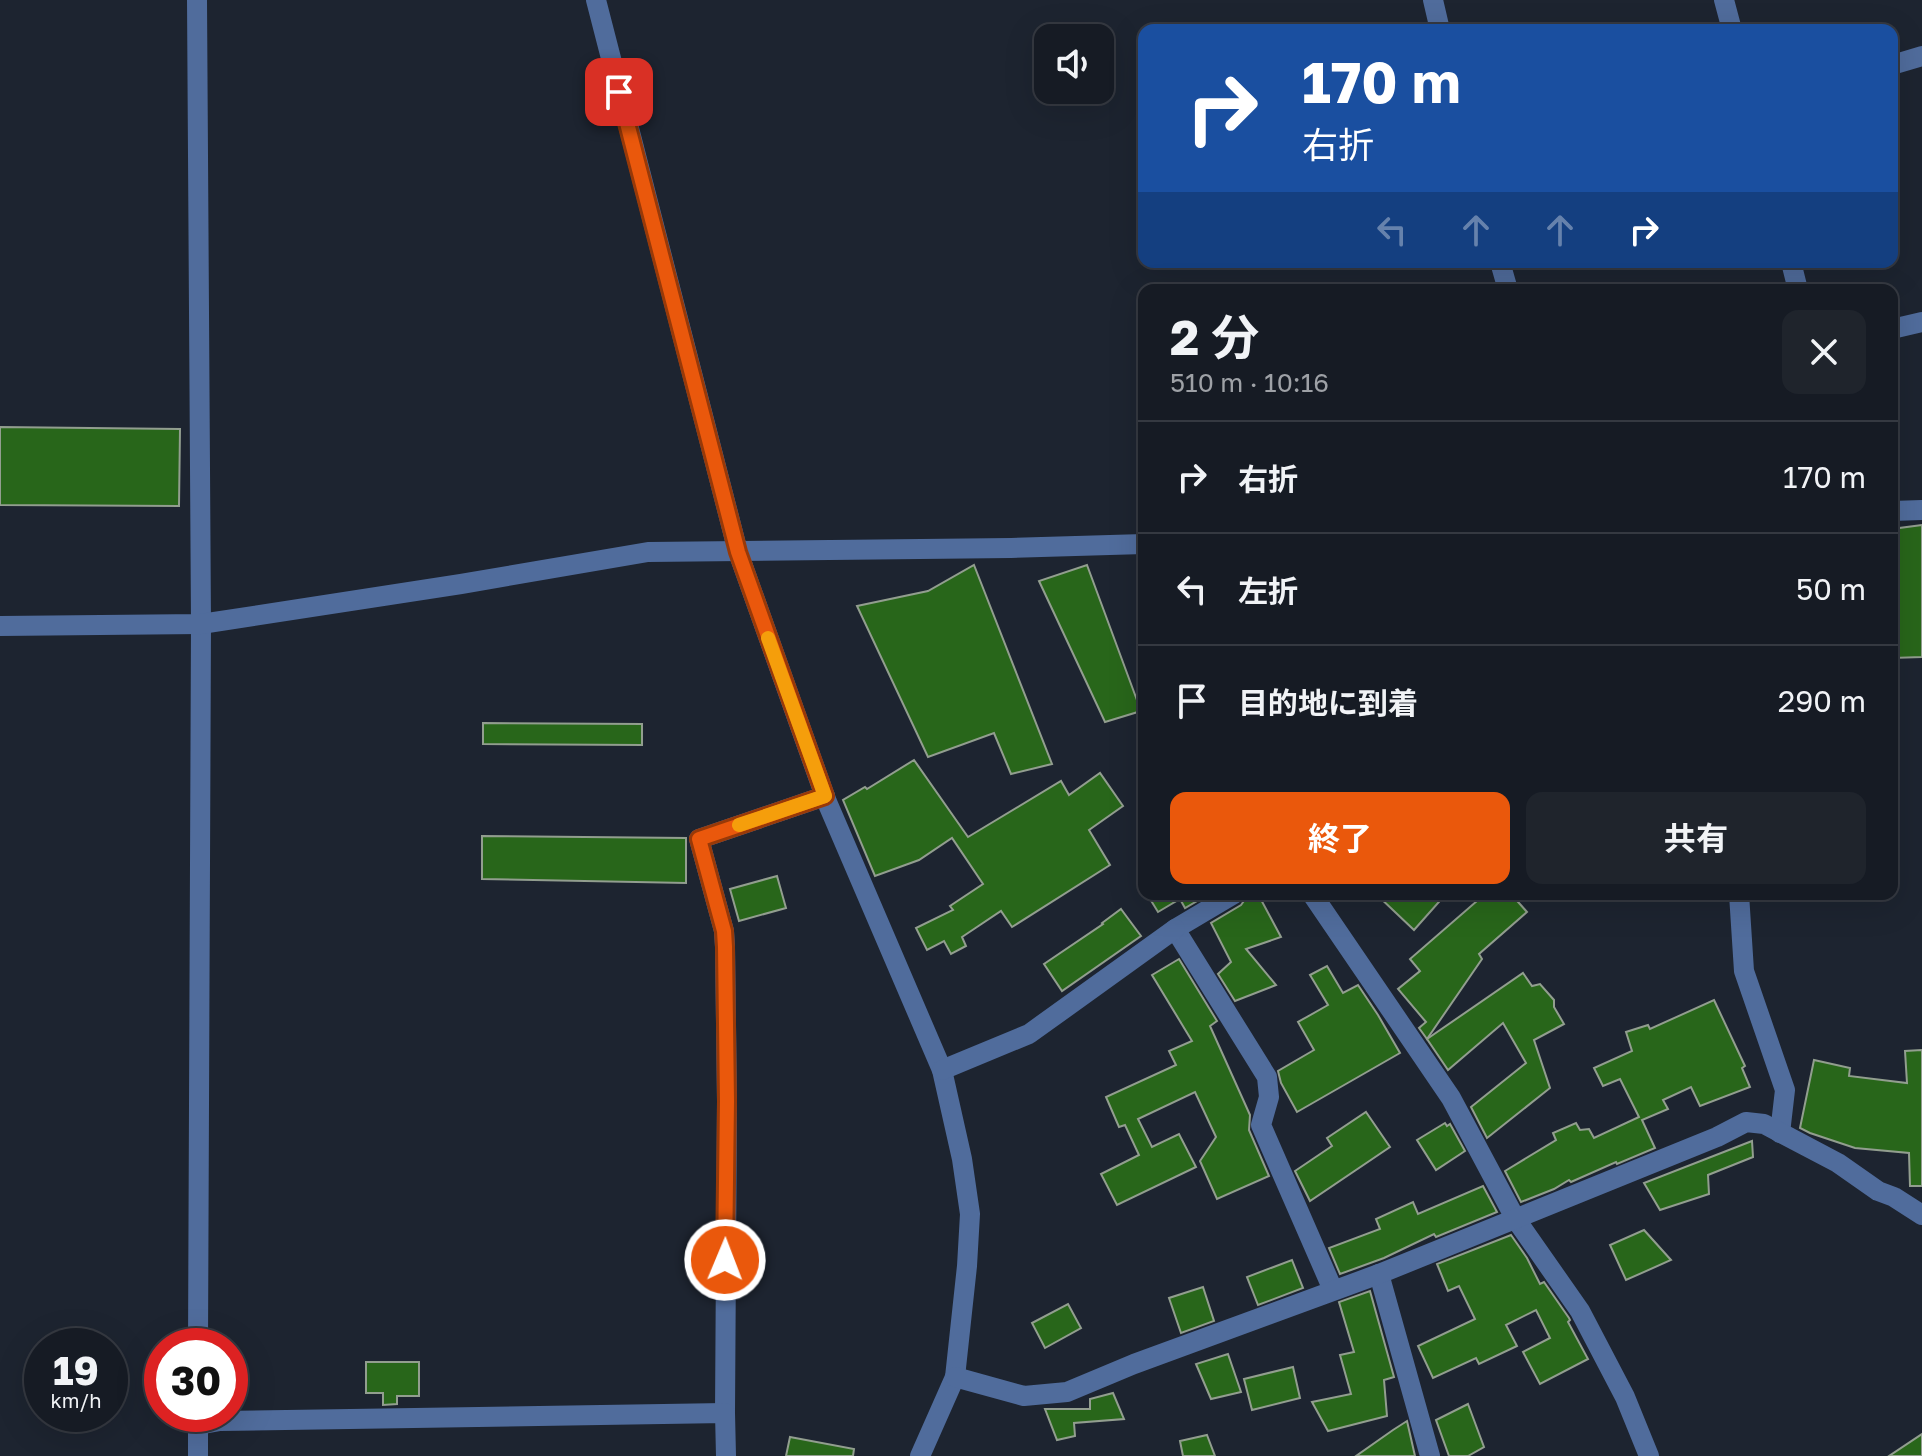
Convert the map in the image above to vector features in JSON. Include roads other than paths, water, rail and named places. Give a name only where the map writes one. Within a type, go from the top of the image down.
[{"type":"street","points":[[197,0],[201,624],[198,1328]]},
{"type":"street","points":[[596,0],[738,552],[825,796],[942,1070],[962,1159],[970,1214],[955,1377],[920,1456]]},
{"type":"street","points":[[1433,0],[1439,24]]},
{"type":"street","points":[[1724,0],[1730,24]]},
{"type":"street","points":[[1898,63],[1922,56]]},
{"type":"street","points":[[1898,328],[1922,322]]},
{"type":"street","points":[[1898,511],[1922,510]]},
{"type":"street","points":[[0,626],[201,624],[648,552],[1138,544]]},
{"type":"street","points":[[726,1456],[725,947],[724,931],[699,839],[825,796]]},
{"type":"street","points":[[942,1070],[1029,1034],[1175,929],[1224,900]]},
{"type":"street","points":[[1316,900],[1451,1098],[1515,1218],[1580,1311],[1625,1397],[1649,1456]]},
{"type":"street","points":[[1739,900],[1744,971],[1785,1090],[1780,1133]]},
{"type":"street","points":[[1175,929],[1267,1077],[1269,1097],[1261,1125],[1333,1290]]},
{"type":"street","points":[[955,1377],[1024,1396],[1067,1392],[1134,1364],[1379,1274],[1717,1137],[1746,1122],[1764,1124],[1838,1163],[1878,1191],[1922,1215]]},
{"type":"street","points":[[1379,1274],[1430,1456]]},
{"type":"street","points":[[248,1421],[725,1413]]},
{"type":"street","points":[[198,1432],[198,1456]]}]
